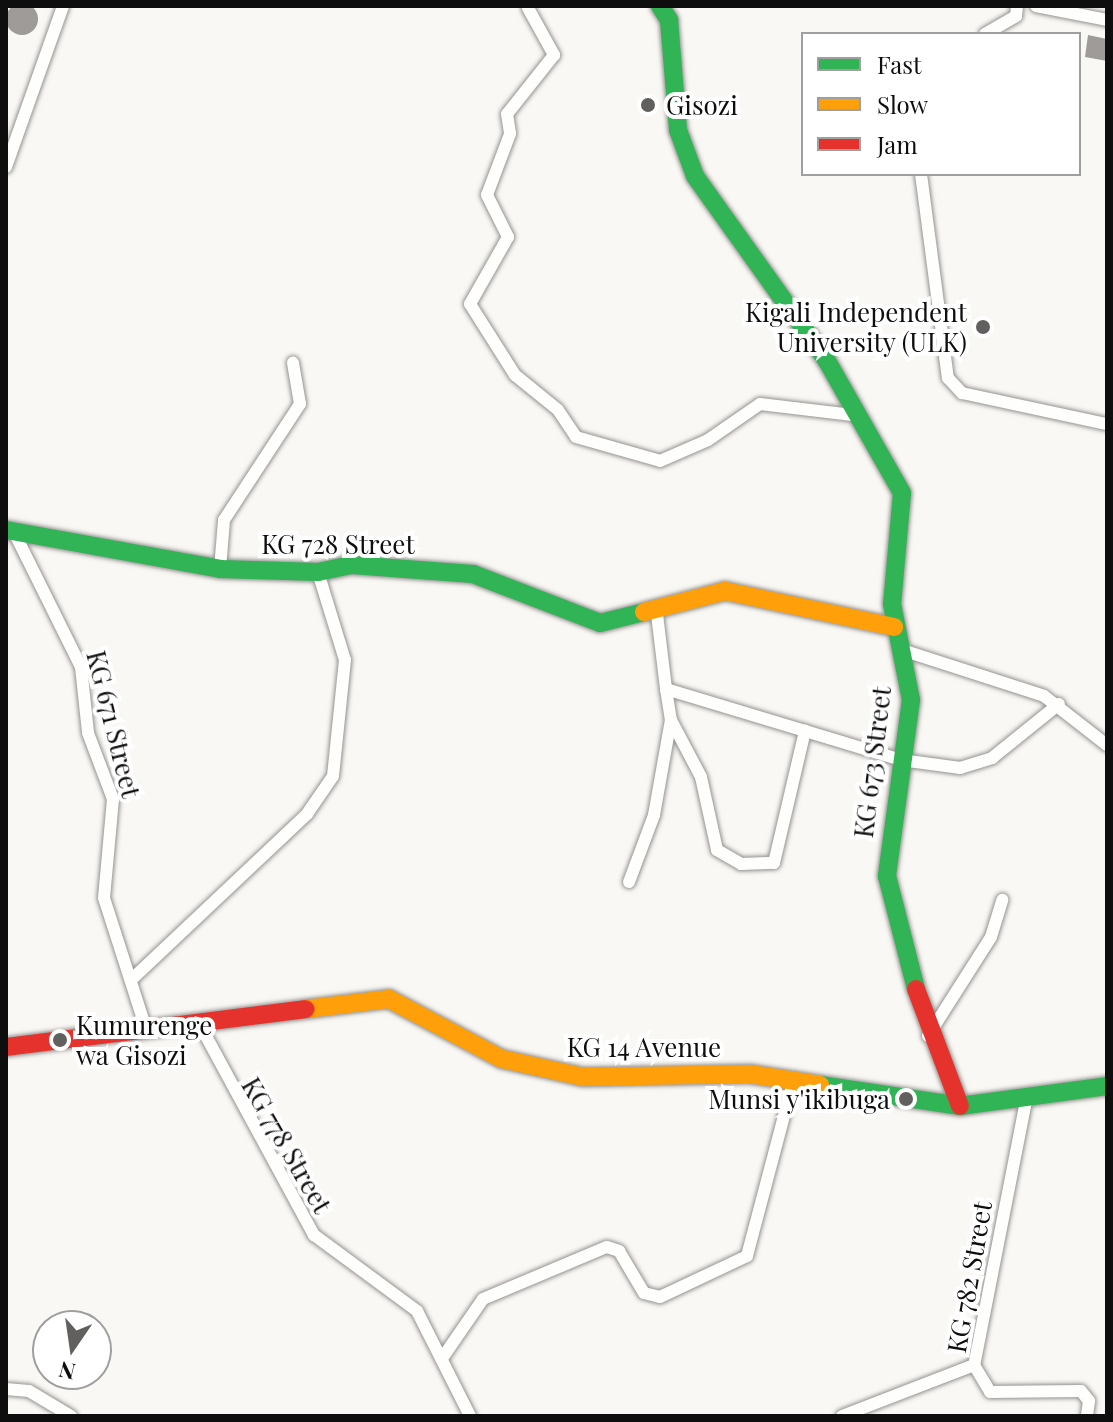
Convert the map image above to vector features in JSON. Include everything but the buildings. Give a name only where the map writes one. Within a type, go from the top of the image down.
[{"type":"street","points":[[6,167],[63,6]]},
{"type":"street","name":"KG 673 Street","points":[[660,6],[669,20],[678,130],[695,176],[827,361],[852,415],[902,493],[894,627],[902,650],[911,700],[887,876],[899,945],[928,1036],[960,1106]]},
{"type":"street","points":[[988,32],[1016,16],[1017,6]]},
{"type":"street","points":[[1036,6],[1104,15]]},
{"type":"street","points":[[528,7],[554,55],[507,114],[510,134],[487,195],[508,237],[470,304],[515,375],[558,410],[576,437],[660,461],[708,440],[760,404],[852,415]]},
{"type":"street","points":[[921,176],[948,378],[962,393],[1107,424]]},
{"type":"street","points":[[220,569],[224,520],[300,404],[293,363]]},
{"type":"street","name":"KG 728 Street","points":[[10,531],[220,569],[318,572],[352,565],[473,574],[572,618],[600,623],[698,593],[753,593],[894,627]]},
{"type":"street","name":"KG 671 Street","points":[[10,531],[81,667],[88,733],[113,799],[104,898],[146,1029]]},
{"type":"street","points":[[131,980],[307,814],[333,776],[345,660],[318,572]]},
{"type":"street","points":[[656,606],[671,720],[701,777],[717,850],[766,869],[774,863],[805,731]]},
{"type":"street","points":[[902,650],[1059,704],[1107,745]]},
{"type":"street","points":[[666,689],[901,760],[960,768],[992,758],[1059,704]]},
{"type":"street","points":[[629,882],[654,815],[671,720]]},
{"type":"street","points":[[928,1036],[991,937],[1002,900]]},
{"type":"street","name":"KG 14 Avenue","points":[[6,1047],[146,1029],[201,1027],[389,999],[502,1059],[554,1073],[794,1078],[960,1106],[1107,1086]]},
{"type":"street","name":"KG 778 Street","points":[[201,1027],[314,1235],[417,1311],[443,1357],[470,1416]]},
{"type":"street","points":[[443,1357],[483,1299],[607,1247],[619,1251],[644,1293],[660,1297],[747,1256],[794,1078]]},
{"type":"street","name":"KG 782 Street","points":[[1027,1096],[974,1365],[990,1392],[1081,1391],[1089,1401],[1087,1416]]},
{"type":"street","points":[[842,1416],[974,1365]]},
{"type":"street","points":[[6,1389],[29,1391],[71,1416]]},
{"type":"traffic: fast","points":[[660,6],[669,20],[678,130],[695,176],[827,361],[902,493],[892,604],[911,700],[887,876],[916,989]]},
{"type":"traffic: fast","points":[[6,530],[220,569],[318,572],[352,565],[473,574],[600,623],[644,612]]},
{"type":"traffic: fast","points":[[820,1085],[960,1106],[1107,1086]]},
{"type":"traffic: slow","points":[[644,612],[725,591],[894,627]]},
{"type":"traffic: slow","points":[[306,1009],[389,999],[502,1059],[583,1077],[750,1074],[820,1085]]},
{"type":"traffic: jam","points":[[916,989],[960,1106]]},
{"type":"traffic: jam","points":[[6,1047],[306,1009]]},
{"type":"place","name":"Gisozi","points":[[648,105]]},
{"type":"place","name":"Kigali Independent University (ULK)","points":[[983,327]]},
{"type":"place","name":"Kumurenge wa Gisozi","points":[[60,1040]]},
{"type":"place","name":"Munsi y'ikibuga","points":[[906,1099]]}]
